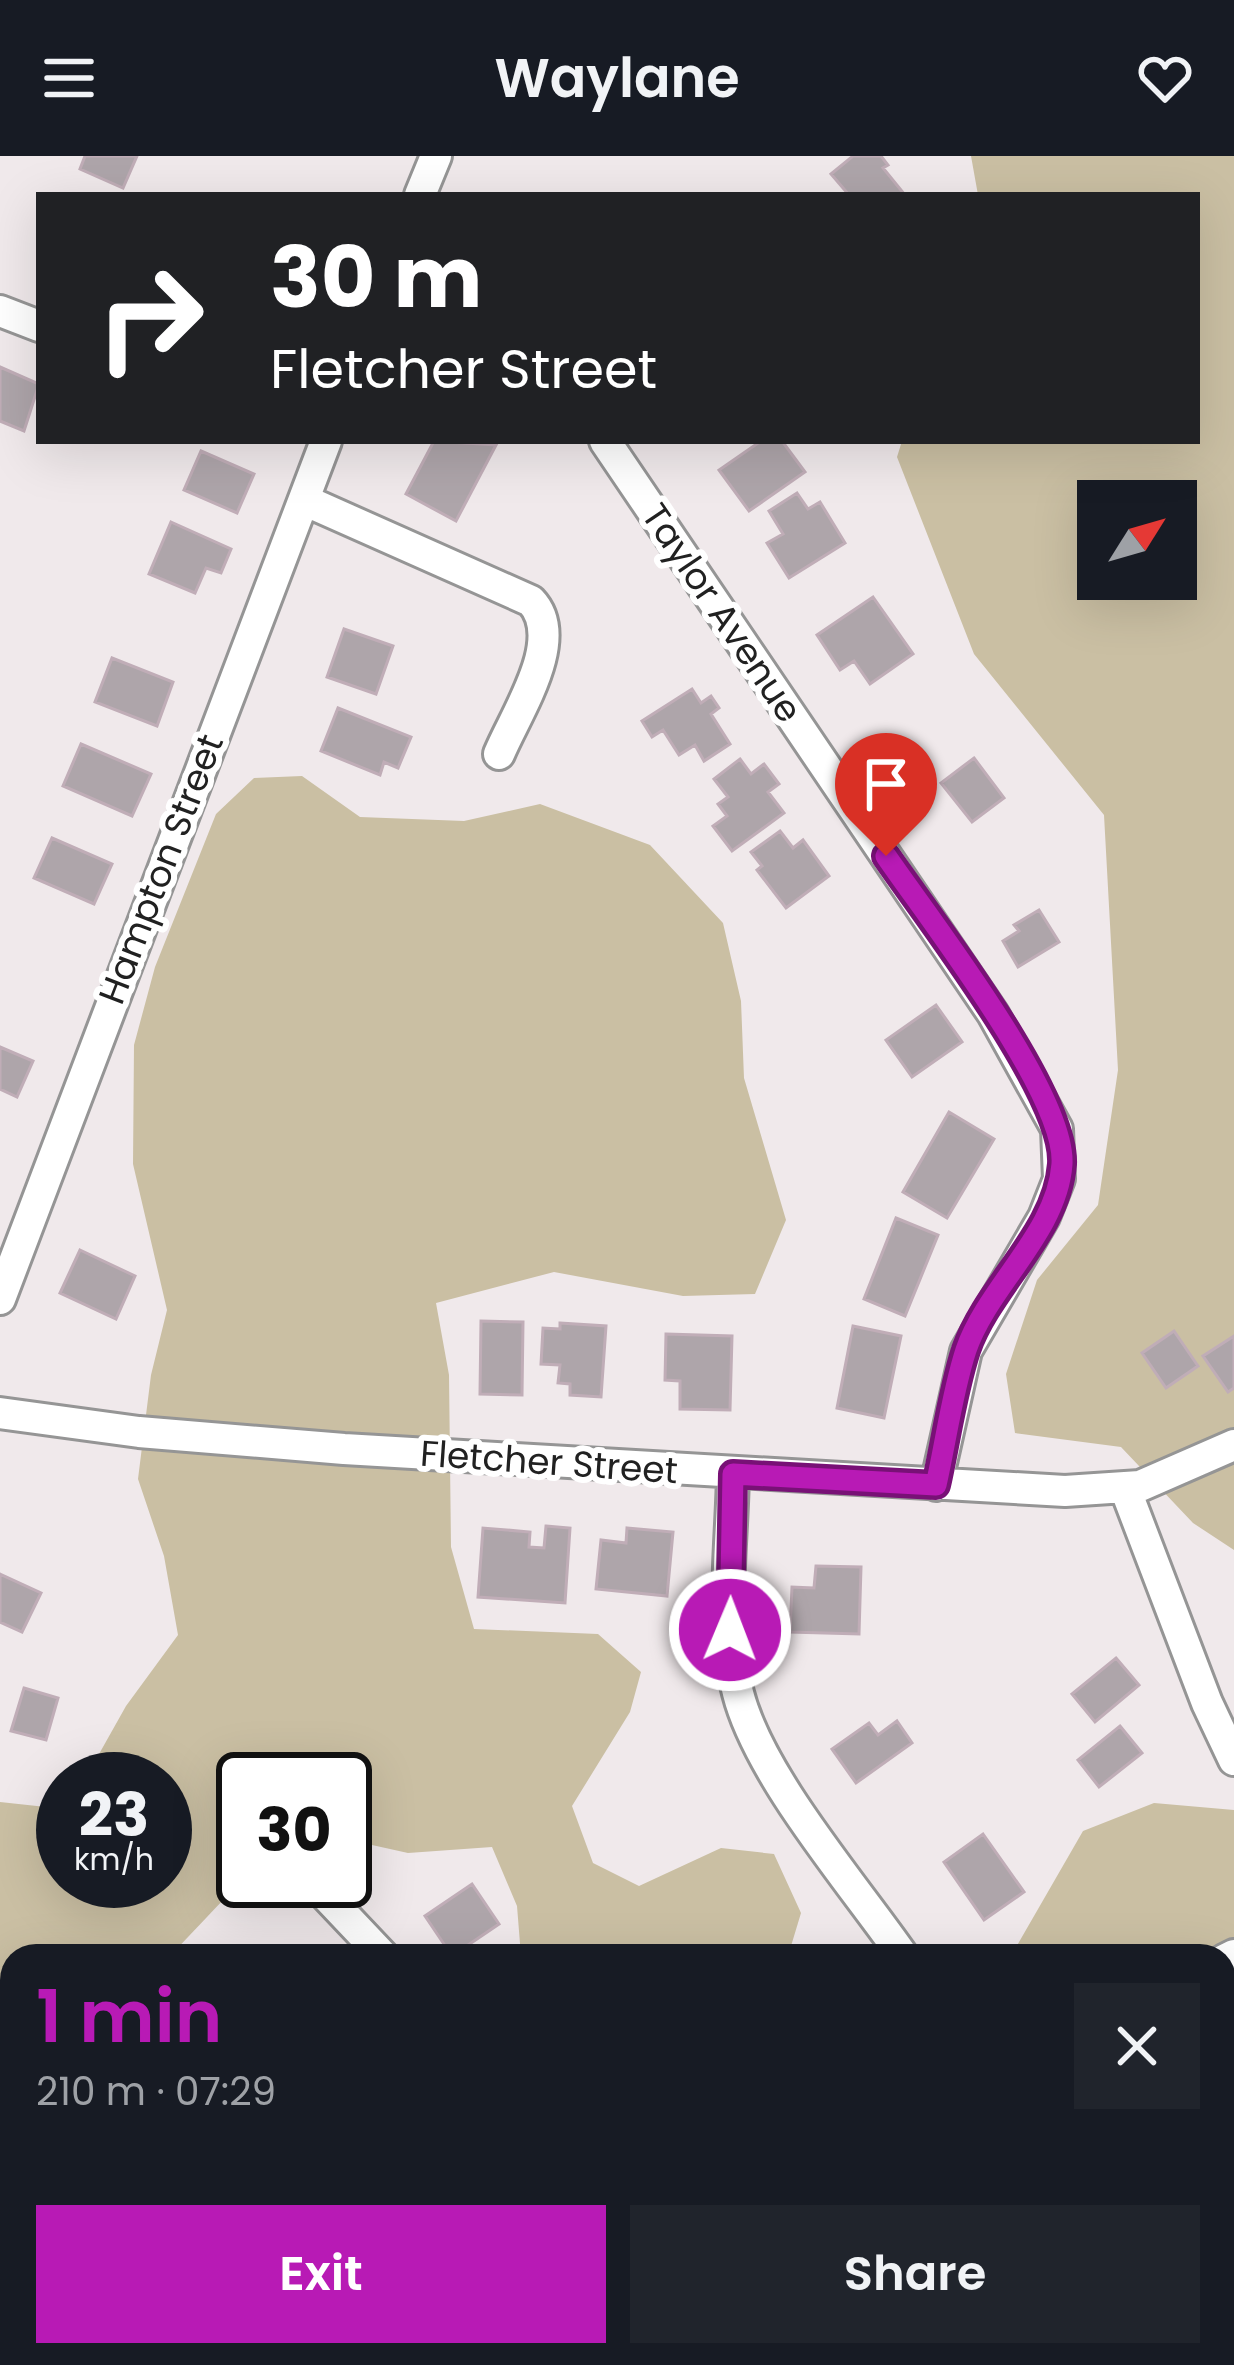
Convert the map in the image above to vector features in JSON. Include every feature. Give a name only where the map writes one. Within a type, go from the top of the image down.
[{"type":"street","points":[[421,192],[436,156]]},
{"type":"street","points":[[0,310],[36,325]]},
{"type":"street","name":"Hampton Street","points":[[0,1299],[325,444]]},
{"type":"street","name":"Taylor Avenue","points":[[607,444],[993,1014],[1057,1129],[1059,1180],[1044,1217],[966,1351],[936,1485]]},
{"type":"street","points":[[304,500],[531,601],[541,612],[546,640],[499,754]]},
{"type":"street","name":"Fletcher Street","points":[[0,1413],[162,1434],[733,1474],[1065,1491],[1125,1488],[1166,1478],[1234,1445]]},
{"type":"street","points":[[733,1474],[730,1630],[745,1717],[796,1804],[895,1944]]},
{"type":"street","points":[[1125,1488],[1207,1703],[1234,1760]]},
{"type":"street","points":[[338,1908],[372,1944]]},
{"type":"shaded area","points":[[971,156],[1234,156],[1234,1550],[1193,1523],[1121,1447],[1015,1433],[1006,1374],[1037,1280],[1098,1205],[1118,1070],[1104,815],[974,654],[897,457],[901,444],[1200,444],[1200,192],[977,192]]},
{"type":"shaded area","points":[[302,776],[360,817],[464,821],[540,804],[650,845],[723,923],[741,1001],[744,1078],[786,1220],[755,1294],[683,1296],[554,1272],[436,1303],[449,1375],[451,1547],[474,1629],[598,1634],[641,1672],[630,1712],[572,1806],[593,1863],[639,1886],[721,1848],[774,1854],[801,1913],[792,1944],[520,1944],[517,1906],[492,1847],[408,1853],[372,1845],[372,1752],[216,1752],[216,1907],[181,1944],[0,1944],[0,1802],[36,1806],[36,1908],[192,1908],[192,1752],[100,1752],[126,1706],[178,1635],[164,1556],[138,1479],[151,1375],[167,1310],[133,1164],[134,1045],[155,967],[216,814],[254,778]]},
{"type":"shaded area","points":[[1154,1803],[1234,1810],[1234,1944],[1018,1944],[1083,1831]]},
{"type":"building","points":[[85,156],[137,156],[123,188],[80,169]]},
{"type":"building","points":[[853,156],[881,156],[888,165],[883,168],[903,192],[846,192],[831,174]]},
{"type":"building","points":[[0,367],[36,383],[36,393],[24,431],[0,421]]},
{"type":"building","points":[[432,444],[496,445],[456,521],[406,494]]},
{"type":"building","points":[[757,444],[784,444],[805,472],[749,511],[719,470]]},
{"type":"building","points":[[201,451],[254,474],[237,513],[184,490]]},
{"type":"building","points":[[797,493],[808,509],[820,502],[845,543],[789,578],[767,543],[783,534],[769,511]]},
{"type":"building","points":[[171,522],[231,549],[221,573],[206,568],[195,593],[149,574]]},
{"type":"building","points":[[873,597],[913,654],[870,684],[854,661],[840,670],[817,635]]},
{"type":"building","points":[[344,629],[393,646],[376,694],[327,677]]},
{"type":"building","points":[[112,658],[173,682],[157,726],[95,702]]},
{"type":"building","points":[[692,689],[701,703],[711,696],[719,708],[711,714],[730,744],[704,761],[695,745],[679,755],[663,730],[652,737],[642,721]]},
{"type":"building","points":[[338,708],[411,737],[398,768],[384,762],[380,775],[321,751]]},
{"type":"building","points":[[81,744],[151,774],[132,816],[63,786]]},
{"type":"building","points":[[974,758],[1004,798],[972,822],[941,783]]},
{"type":"building","points":[[740,759],[751,774],[764,764],[779,784],[768,792],[784,813],[732,851],[713,826],[727,816],[718,804],[728,797],[714,779]]},
{"type":"building","points":[[780,831],[793,848],[803,840],[829,876],[786,908],[757,870],[762,866],[751,852]]},
{"type":"building","points":[[52,838],[112,864],[94,904],[34,878]]},
{"type":"building","points":[[1039,910],[1059,942],[1018,967],[1003,941],[1019,931],[1014,925]]},
{"type":"building","points":[[936,1005],[962,1042],[912,1077],[886,1040]]},
{"type":"building","points":[[0,1047],[33,1061],[17,1097],[0,1089]]},
{"type":"building","points":[[949,1112],[994,1139],[947,1218],[903,1192]]},
{"type":"building","points":[[896,1218],[938,1235],[905,1316],[864,1299]]},
{"type":"building","points":[[80,1250],[135,1276],[116,1319],[60,1293]]},
{"type":"building","points":[[481,1321],[523,1322],[522,1395],[480,1394]]},
{"type":"building","points":[[560,1323],[606,1326],[601,1397],[570,1395],[570,1384],[558,1383],[560,1365],[541,1364],[543,1328],[560,1329]]},
{"type":"building","points":[[853,1326],[901,1336],[884,1418],[837,1408]]},
{"type":"building","points":[[1174,1331],[1198,1366],[1166,1388],[1142,1353]]},
{"type":"building","points":[[666,1334],[732,1336],[730,1410],[680,1409],[680,1381],[665,1380]]},
{"type":"building","points":[[1234,1336],[1234,1388],[1228,1392],[1203,1356]]},
{"type":"building","points":[[546,1526],[570,1528],[565,1603],[478,1597],[483,1528],[530,1532],[529,1547],[544,1548]]},
{"type":"building","points":[[627,1528],[673,1532],[667,1596],[596,1589],[601,1540],[626,1543]]},
{"type":"building","points":[[816,1566],[861,1567],[859,1634],[790,1632],[792,1587],[814,1588]]},
{"type":"building","points":[[0,1574],[41,1593],[22,1632],[0,1622]]},
{"type":"building","points":[[1116,1658],[1139,1685],[1095,1722],[1072,1694]]},
{"type":"building","points":[[24,1688],[58,1698],[46,1740],[11,1731]]},
{"type":"building","points":[[897,1721],[912,1743],[856,1783],[832,1749],[869,1723],[878,1735]]},
{"type":"building","points":[[1120,1726],[1142,1753],[1099,1787],[1078,1760]]},
{"type":"building","points":[[983,1834],[1024,1892],[984,1920],[944,1862]]},
{"type":"building","points":[[472,1884],[499,1924],[470,1944],[444,1944],[425,1916]]},
{"type":"route","points":[[730,1630],[733,1474],[936,1485],[966,1351],[982,1315],[1044,1217],[1059,1180],[1062,1163],[1057,1129],[1036,1083],[886,856]]}]
